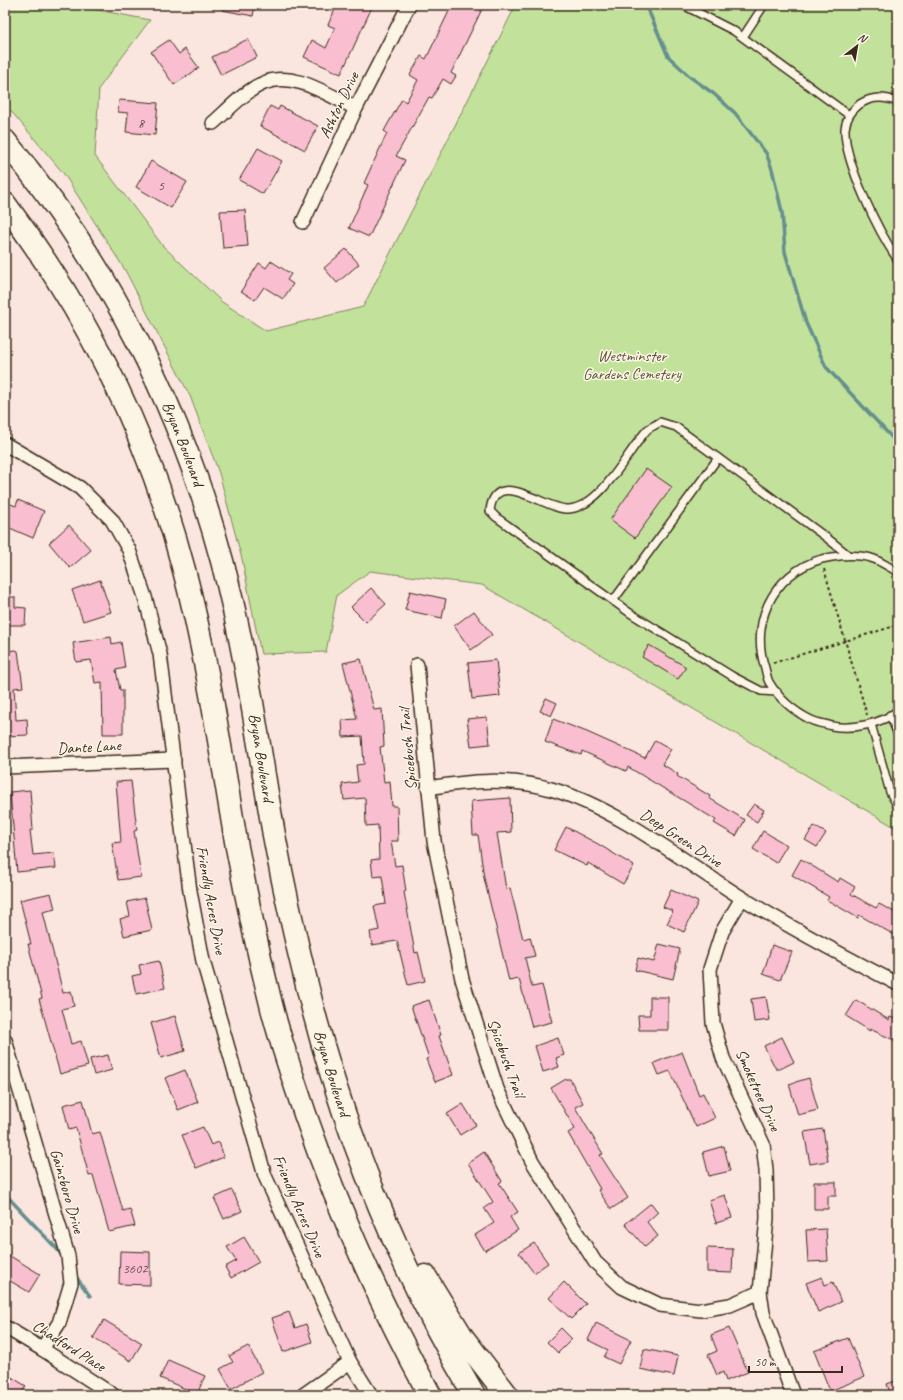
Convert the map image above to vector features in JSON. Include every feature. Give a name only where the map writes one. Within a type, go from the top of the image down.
[{"type":"highway","name":"Bryan Boulevard","points":[[5,141],[76,235],[124,315],[163,394],[197,479],[214,533],[234,609],[275,839],[306,982],[345,1115],[386,1224],[421,1300],[474,1395]]},
{"type":"highway","points":[[5,204],[24,228],[72,302],[100,353],[140,439],[157,483],[175,538],[194,608],[212,696],[251,918],[279,1035],[328,1179],[344,1220],[373,1286],[430,1395]]},
{"type":"highway","points":[[345,1115],[374,1164],[402,1232],[428,1282],[463,1338],[507,1395]]},
{"type":"street","name":"Ashton Drive","points":[[303,222],[356,108],[408,5]]},
{"type":"street","points":[[213,123],[243,97],[264,83],[284,80],[301,82],[356,108]]},
{"type":"street","name":"Friendly Acres Drive","points":[[5,444],[80,488],[112,520],[129,550],[145,597],[160,654],[190,891],[203,961],[263,1168],[350,1362],[371,1395]]},
{"type":"street","name":"Spicebush Trail","points":[[417,665],[434,841],[462,979],[497,1089],[532,1161],[595,1262],[622,1287],[660,1305],[701,1310],[730,1305],[760,1292]]},
{"type":"street","name":"Dante Lane","points":[[5,767],[174,760]]},
{"type":"street","name":"Deep Green Drive","points":[[428,788],[467,782],[512,781],[550,789],[579,798],[615,817],[742,898],[809,938],[898,984]]},
{"type":"street","name":"Smoketree Drive","points":[[742,898],[722,932],[710,969],[714,1023],[724,1058],[763,1144],[766,1170],[767,1218],[760,1292],[764,1313],[793,1395]]},
{"type":"street","name":"Gainsboro Drive","points":[[5,1040],[68,1256],[71,1283],[59,1323],[42,1348]]},
{"type":"street","name":"Chadford Place","points":[[5,1327],[42,1348],[114,1395]]},
{"type":"street","points":[[303,1395],[350,1362]]},
{"type":"lane","points":[[683,5],[734,31],[849,115]]},
{"type":"lane","points":[[743,37],[764,5]]},
{"type":"lane","points":[[898,102],[881,98],[872,98],[859,105],[849,115],[845,128],[849,159],[885,241],[898,260]]},
{"type":"lane","points":[[777,692],[761,691],[732,676],[613,601],[496,517],[490,511],[491,502],[498,493],[512,490],[526,494],[550,505],[569,509],[585,503],[606,487],[648,429],[660,422],[676,427],[847,554]]},
{"type":"lane","points":[[613,601],[718,458]]},
{"type":"lane","points":[[898,572],[874,559],[847,554],[821,558],[791,573],[772,596],[761,623],[760,653],[769,682],[788,705],[812,721],[842,728],[871,724],[898,710]]},
{"type":"lane","points":[[890,715],[898,734]]},
{"type":"lane","points":[[871,724],[890,792],[898,807]]},
{"type":"path","points":[[821,558],[871,724]]},
{"type":"path","points":[[764,666],[898,626]]},
{"type":"green space","name":"Westminster Gardens Cemetery","points":[[5,5],[71,5],[150,20],[99,88],[95,156],[163,246],[222,302],[266,331],[363,307],[516,5],[898,5],[898,829],[482,585],[370,571],[337,595],[326,652],[261,654],[242,559],[219,473],[190,396],[125,270],[64,174],[5,104]]},
{"type":"building","points":[[222,5],[255,5],[253,16],[222,10]]},
{"type":"building","points":[[337,5],[373,5],[341,74],[304,57],[312,40],[326,48],[335,28],[328,25]]},
{"type":"building","points":[[452,5],[484,5],[451,73],[456,76],[451,84],[443,79],[432,98],[429,97],[396,156],[405,160],[369,237],[349,228],[368,185],[364,183],[387,133],[384,131],[402,99],[406,102],[418,80],[410,75],[421,56],[426,59]]},
{"type":"building","points":[[248,39],[257,57],[221,75],[212,57]]},
{"type":"building","points":[[169,40],[179,54],[185,49],[199,68],[174,85],[151,52]]},
{"type":"building","points":[[119,100],[158,103],[155,135],[126,132],[128,113],[118,112]]},
{"type":"building","points":[[270,106],[278,110],[280,106],[318,126],[305,150],[260,126]]},
{"type":"building","points":[[258,148],[282,161],[263,194],[239,180]]},
{"type":"building","points":[[151,161],[187,182],[171,208],[136,187]]},
{"type":"building","points":[[245,210],[248,246],[223,248],[220,211]]},
{"type":"building","points":[[346,249],[359,264],[337,283],[324,268]]},
{"type":"building","points":[[271,261],[291,274],[287,280],[293,284],[283,299],[264,287],[255,300],[241,291],[259,263],[266,268]]},
{"type":"building","points":[[646,469],[672,487],[635,538],[610,520]]},
{"type":"building","points":[[18,500],[44,511],[33,538],[5,526],[5,502],[16,506]]},
{"type":"building","points":[[69,525],[91,550],[70,568],[49,543]]},
{"type":"building","points":[[100,580],[111,612],[83,621],[72,590]]},
{"type":"building","points":[[371,588],[386,604],[366,622],[351,607]]},
{"type":"building","points":[[410,591],[446,599],[442,618],[405,610]]},
{"type":"building","points":[[5,597],[15,597],[15,607],[26,608],[25,625],[5,625]]},
{"type":"building","points":[[474,611],[492,635],[471,650],[454,626]]},
{"type":"building","points":[[111,637],[112,644],[121,642],[125,668],[116,670],[120,690],[123,690],[123,734],[103,734],[102,682],[95,683],[91,660],[76,662],[73,643]]},
{"type":"building","points":[[649,645],[686,667],[678,679],[642,657]]},
{"type":"building","points":[[5,651],[18,651],[23,687],[14,688],[16,720],[27,719],[28,735],[5,736]]},
{"type":"building","points":[[361,659],[374,710],[382,709],[384,746],[380,747],[384,782],[390,781],[392,806],[397,806],[398,841],[391,841],[395,866],[402,865],[406,891],[404,892],[415,953],[418,952],[425,981],[408,985],[397,941],[372,945],[370,932],[379,930],[374,906],[386,904],[382,876],[373,877],[371,860],[379,859],[378,825],[366,826],[365,798],[344,800],[342,784],[358,782],[356,765],[364,764],[362,736],[343,737],[342,720],[357,719],[343,663]]},
{"type":"building","points":[[496,660],[500,696],[472,699],[468,663]]},
{"type":"building","points":[[546,698],[557,703],[551,716],[540,711]]},
{"type":"building","points":[[487,717],[490,744],[471,746],[467,719]]},
{"type":"building","points":[[553,719],[587,732],[645,758],[655,740],[671,749],[662,764],[678,774],[677,776],[710,796],[709,798],[745,820],[736,836],[714,823],[716,820],[628,767],[626,771],[582,751],[581,755],[545,742]]},
{"type":"building","points":[[131,781],[137,830],[134,831],[141,877],[118,880],[112,843],[121,842],[116,782]]},
{"type":"building","points":[[30,790],[33,830],[30,830],[33,855],[54,853],[56,868],[17,872],[10,792]]},
{"type":"building","points":[[510,798],[511,832],[497,833],[506,889],[510,888],[523,939],[530,937],[535,956],[525,958],[532,987],[542,985],[552,1022],[532,1027],[519,979],[509,981],[484,878],[478,835],[473,835],[471,801]]},
{"type":"building","points":[[754,804],[764,810],[757,822],[746,815]]},
{"type":"building","points":[[814,826],[826,833],[817,847],[805,840]]},
{"type":"building","points":[[566,827],[634,866],[623,884],[588,863],[587,866],[554,850]]},
{"type":"building","points":[[763,831],[787,845],[776,863],[753,849]]},
{"type":"building","points":[[801,859],[838,882],[840,878],[855,887],[851,894],[876,908],[879,904],[898,914],[898,937],[859,915],[858,918],[827,900],[829,897],[792,875]]},
{"type":"building","points":[[671,890],[698,902],[684,932],[667,924],[673,911],[663,907]]},
{"type":"building","points":[[51,893],[55,909],[43,912],[63,993],[71,991],[74,1006],[62,1009],[71,1044],[81,1041],[88,1066],[60,1074],[39,999],[42,998],[28,944],[31,944],[20,900]]},
{"type":"building","points":[[145,898],[152,930],[124,936],[120,919],[130,916],[127,902]]},
{"type":"building","points":[[659,944],[680,949],[673,979],[635,970],[638,958],[654,962]]},
{"type":"building","points":[[772,945],[792,952],[780,980],[763,974]]},
{"type":"building","points":[[159,961],[165,988],[136,994],[132,976],[141,974],[139,965]]},
{"type":"building","points":[[650,997],[668,997],[668,1030],[639,1030],[638,1015],[650,1015]]},
{"type":"building","points":[[766,997],[770,1020],[754,1022],[751,999]]},
{"type":"building","points":[[429,1000],[441,1035],[439,1036],[453,1075],[435,1082],[426,1059],[429,1058],[411,1006]]},
{"type":"building","points":[[856,1000],[889,1020],[890,1017],[898,1020],[898,1042],[870,1029],[870,1031],[846,1016]]},
{"type":"building","points":[[175,1016],[185,1051],[161,1058],[151,1023]]},
{"type":"building","points":[[782,1037],[794,1062],[780,1069],[776,1069],[764,1046]]},
{"type":"building","points":[[558,1038],[564,1055],[556,1058],[559,1067],[543,1072],[535,1046]]},
{"type":"building","points":[[682,1052],[699,1095],[703,1093],[715,1118],[696,1127],[670,1071],[659,1075],[654,1063]]},
{"type":"building","points":[[108,1055],[112,1070],[94,1075],[90,1059]]},
{"type":"building","points":[[185,1070],[198,1102],[178,1110],[165,1078]]},
{"type":"building","points":[[809,1078],[818,1110],[798,1115],[789,1084]]},
{"type":"building","points":[[566,1079],[570,1079],[583,1103],[575,1107],[603,1154],[600,1155],[628,1198],[611,1209],[598,1190],[600,1189],[568,1133],[575,1129],[551,1088]]},
{"type":"building","points":[[83,1100],[92,1134],[100,1132],[123,1211],[130,1209],[135,1226],[109,1232],[93,1175],[89,1176],[76,1128],[69,1130],[63,1105]]},
{"type":"building","points":[[463,1104],[476,1125],[460,1135],[447,1114]]},
{"type":"building","points":[[203,1127],[211,1145],[219,1142],[224,1157],[196,1168],[182,1135]]},
{"type":"building","points":[[823,1129],[828,1161],[810,1164],[804,1132]]},
{"type":"building","points":[[724,1146],[730,1171],[709,1176],[703,1152]]},
{"type":"building","points":[[484,1152],[502,1181],[499,1183],[518,1212],[510,1217],[518,1230],[485,1251],[475,1235],[494,1223],[484,1208],[493,1202],[468,1163]]},
{"type":"building","points":[[814,1182],[836,1182],[836,1196],[828,1196],[828,1209],[814,1209]]},
{"type":"building","points":[[232,1190],[242,1211],[224,1219],[214,1198]]},
{"type":"building","points":[[725,1195],[732,1218],[716,1223],[709,1200]]},
{"type":"building","points":[[651,1203],[658,1212],[647,1222],[658,1236],[645,1247],[625,1224]]},
{"type":"building","points":[[826,1229],[828,1261],[808,1262],[806,1230]]},
{"type":"building","points":[[244,1237],[259,1262],[231,1278],[225,1267],[236,1261],[227,1247]]},
{"type":"building","points":[[534,1243],[548,1263],[534,1273],[519,1253]]},
{"type":"building","points":[[707,1248],[733,1249],[732,1273],[707,1272]]},
{"type":"building","points":[[120,1251],[150,1252],[150,1285],[119,1284]]},
{"type":"building","points":[[10,1256],[40,1274],[29,1292],[5,1278],[5,1264]]},
{"type":"building","points":[[822,1277],[825,1285],[833,1282],[841,1302],[818,1312],[806,1283]]},
{"type":"building","points":[[564,1282],[586,1304],[571,1319],[549,1298]]},
{"type":"building","points":[[289,1312],[295,1328],[306,1324],[312,1342],[283,1352],[272,1318]]},
{"type":"building","points":[[104,1320],[142,1343],[131,1361],[93,1338]]},
{"type":"building","points":[[596,1323],[631,1340],[619,1364],[604,1357],[608,1350],[588,1340]]},
{"type":"building","points":[[561,1328],[572,1339],[558,1353],[547,1342]]},
{"type":"building","points":[[729,1328],[748,1372],[726,1381],[723,1372],[717,1375],[708,1355],[717,1351],[711,1335]]},
{"type":"building","points":[[848,1338],[864,1377],[830,1391],[814,1351]]},
{"type":"building","points":[[248,1346],[262,1372],[231,1389],[220,1369],[233,1362],[229,1356]]},
{"type":"building","points":[[644,1349],[678,1356],[674,1376],[640,1369]]},
{"type":"building","points":[[168,1360],[205,1376],[197,1394],[160,1378]]},
{"type":"building","points":[[5,1373],[26,1386],[20,1395],[5,1395]]},
{"type":"building","points":[[898,1380],[898,1395],[891,1395],[887,1384]]},
{"type":"waterway","points":[[646,5],[668,56],[689,76],[714,94],[735,113],[766,153],[772,169],[782,212],[785,252],[806,323],[826,367],[898,444]]},
{"type":"waterway","points":[[5,1194],[63,1257]]},
{"type":"waterway","points":[[74,1274],[90,1296]]}]
